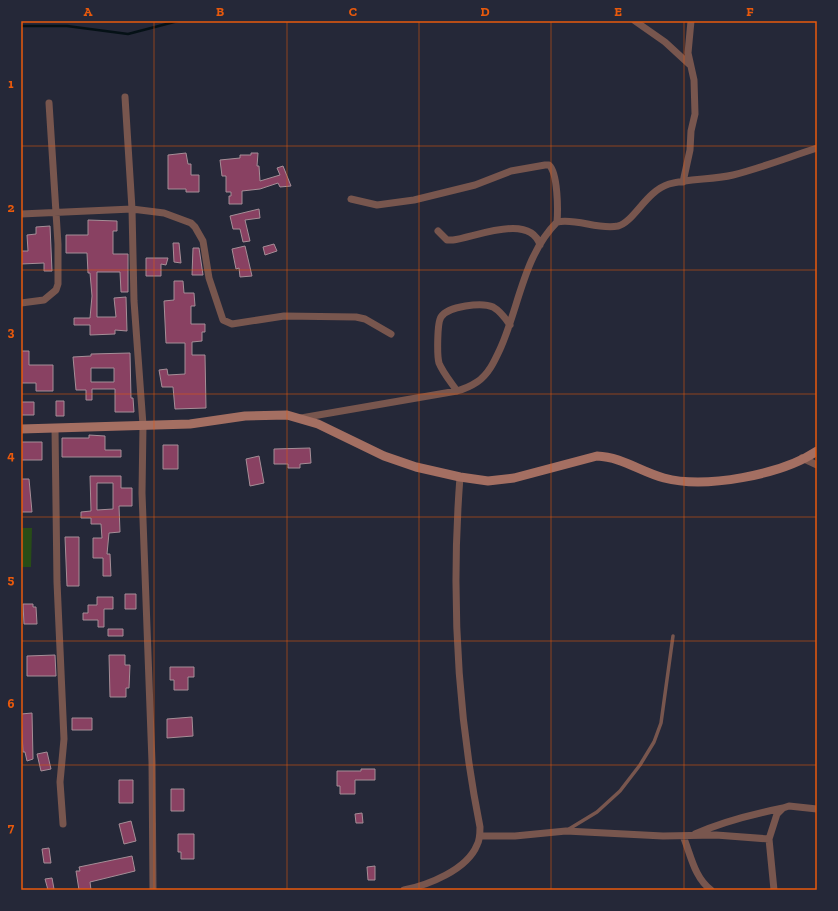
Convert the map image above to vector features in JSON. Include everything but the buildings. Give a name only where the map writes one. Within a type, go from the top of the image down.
[{"type":"street","points":[[635,21],[665,42],[690,65]]},
{"type":"street","points":[[683,182],[690,150],[691,131],[695,114],[694,80],[688,53],[691,21]]},
{"type":"street","points":[[125,97],[132,209],[134,301],[143,425],[142,493],[152,762],[153,890]]},
{"type":"street","points":[[21,303],[44,300],[56,290],[58,266],[49,103]]},
{"type":"street","points":[[557,222],[568,221],[601,226],[618,226],[638,209],[653,192],[669,184],[734,174],[817,148]]},
{"type":"street","points":[[301,418],[457,391],[477,383],[488,372],[510,325],[534,256],[557,222],[557,204],[553,170],[550,165],[545,164],[511,172],[476,185],[414,200],[377,205],[351,199]]},
{"type":"street","points":[[21,214],[132,209],[164,213],[190,223],[195,227],[203,241],[205,265],[219,312],[227,323],[232,324],[284,316],[356,317],[365,319],[391,334]]},
{"type":"street","points":[[438,231],[446,240],[453,240],[497,230],[524,230],[533,233],[538,238],[540,245]]},
{"type":"street","points":[[457,391],[448,378],[438,357],[439,324],[444,313],[450,309],[486,306],[498,311],[510,325]]},
{"type":"street","points":[[21,429],[190,424],[273,415],[301,418],[318,424],[384,456],[416,467],[460,477],[488,481],[514,478],[598,456],[611,457],[650,474],[666,478],[702,481],[722,480],[776,470],[788,466],[817,451]]},
{"type":"street","points":[[55,428],[57,582],[64,740],[60,796],[63,824]]},
{"type":"street","points":[[802,458],[817,465]]},
{"type":"street","points":[[404,890],[433,882],[454,870],[477,846],[480,836],[480,827],[468,763],[463,723],[458,643],[456,546],[460,477]]},
{"type":"street","points":[[692,835],[729,820],[750,817],[789,806],[817,809]]},
{"type":"street","points":[[774,890],[769,839],[777,814],[783,808]]},
{"type":"street","points":[[480,836],[515,836],[566,831],[683,836],[716,835],[769,839]]},
{"type":"street","points":[[683,836],[699,878],[704,885],[711,890]]},
{"type":"lane","points":[[566,831],[597,812],[620,791],[640,765],[654,742],[661,723],[673,636]]},
{"type":"green space","points":[[21,528],[32,528],[31,567],[21,567]]},
{"type":"waterway","points":[[21,26],[67,26],[128,34],[178,21]]}]
